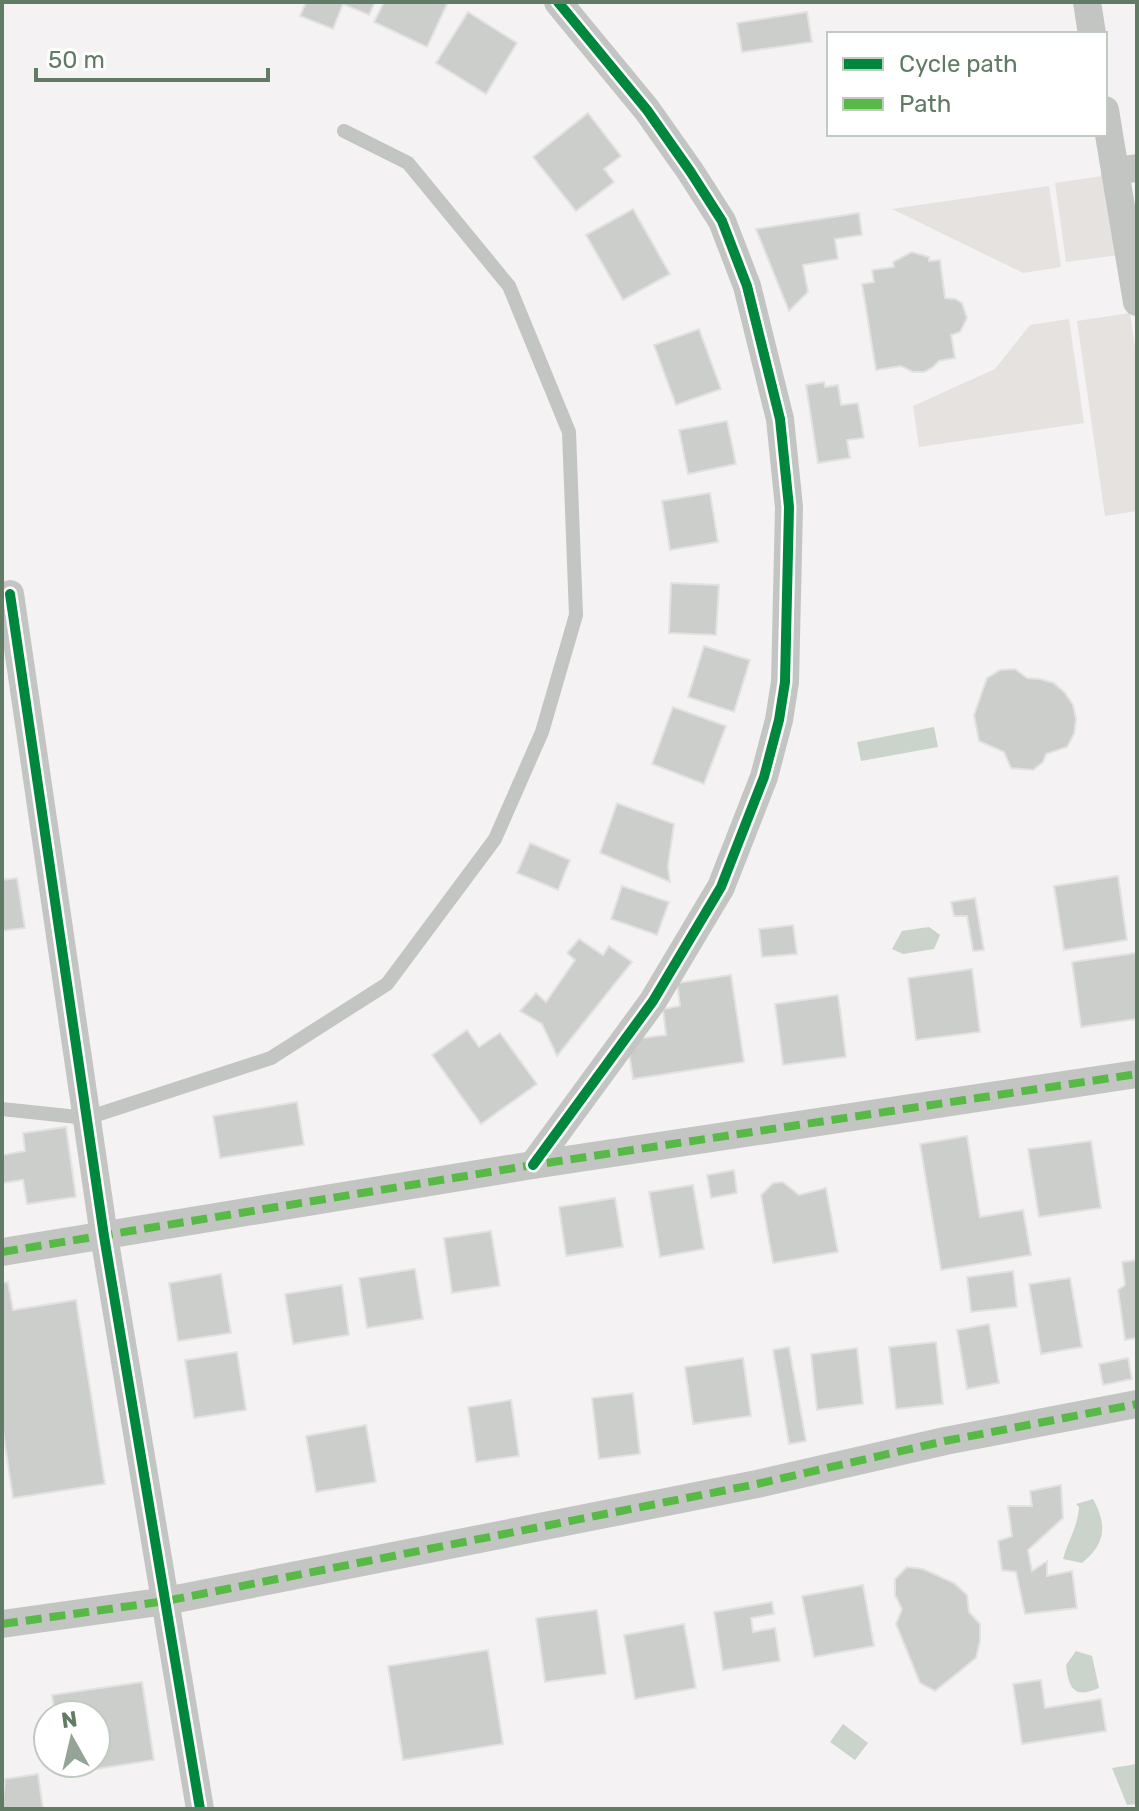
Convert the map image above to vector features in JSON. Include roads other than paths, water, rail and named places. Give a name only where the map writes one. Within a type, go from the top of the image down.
[{"type":"street","points":[[533,1165],[653,1001],[721,887],[745,830],[764,777],[785,682],[789,520],[777,405],[747,286],[722,221],[647,110],[558,2]]},
{"type":"street","points":[[1087,2],[1092,32]]},
{"type":"street","points":[[1107,116],[1126,170],[1137,302]]},
{"type":"street","points":[[6,595],[104,1236],[200,1809]]},
{"type":"street","points":[[2,1252],[533,1165],[1137,1074]]},
{"type":"street","points":[[2,1624],[166,1601],[757,1484],[945,1441],[1137,1404]]},
{"type":"lane","points":[[2,1109],[87,1118],[271,1058],[387,984],[495,839],[542,732],[576,615],[569,432],[509,286],[408,163],[344,131]]}]
